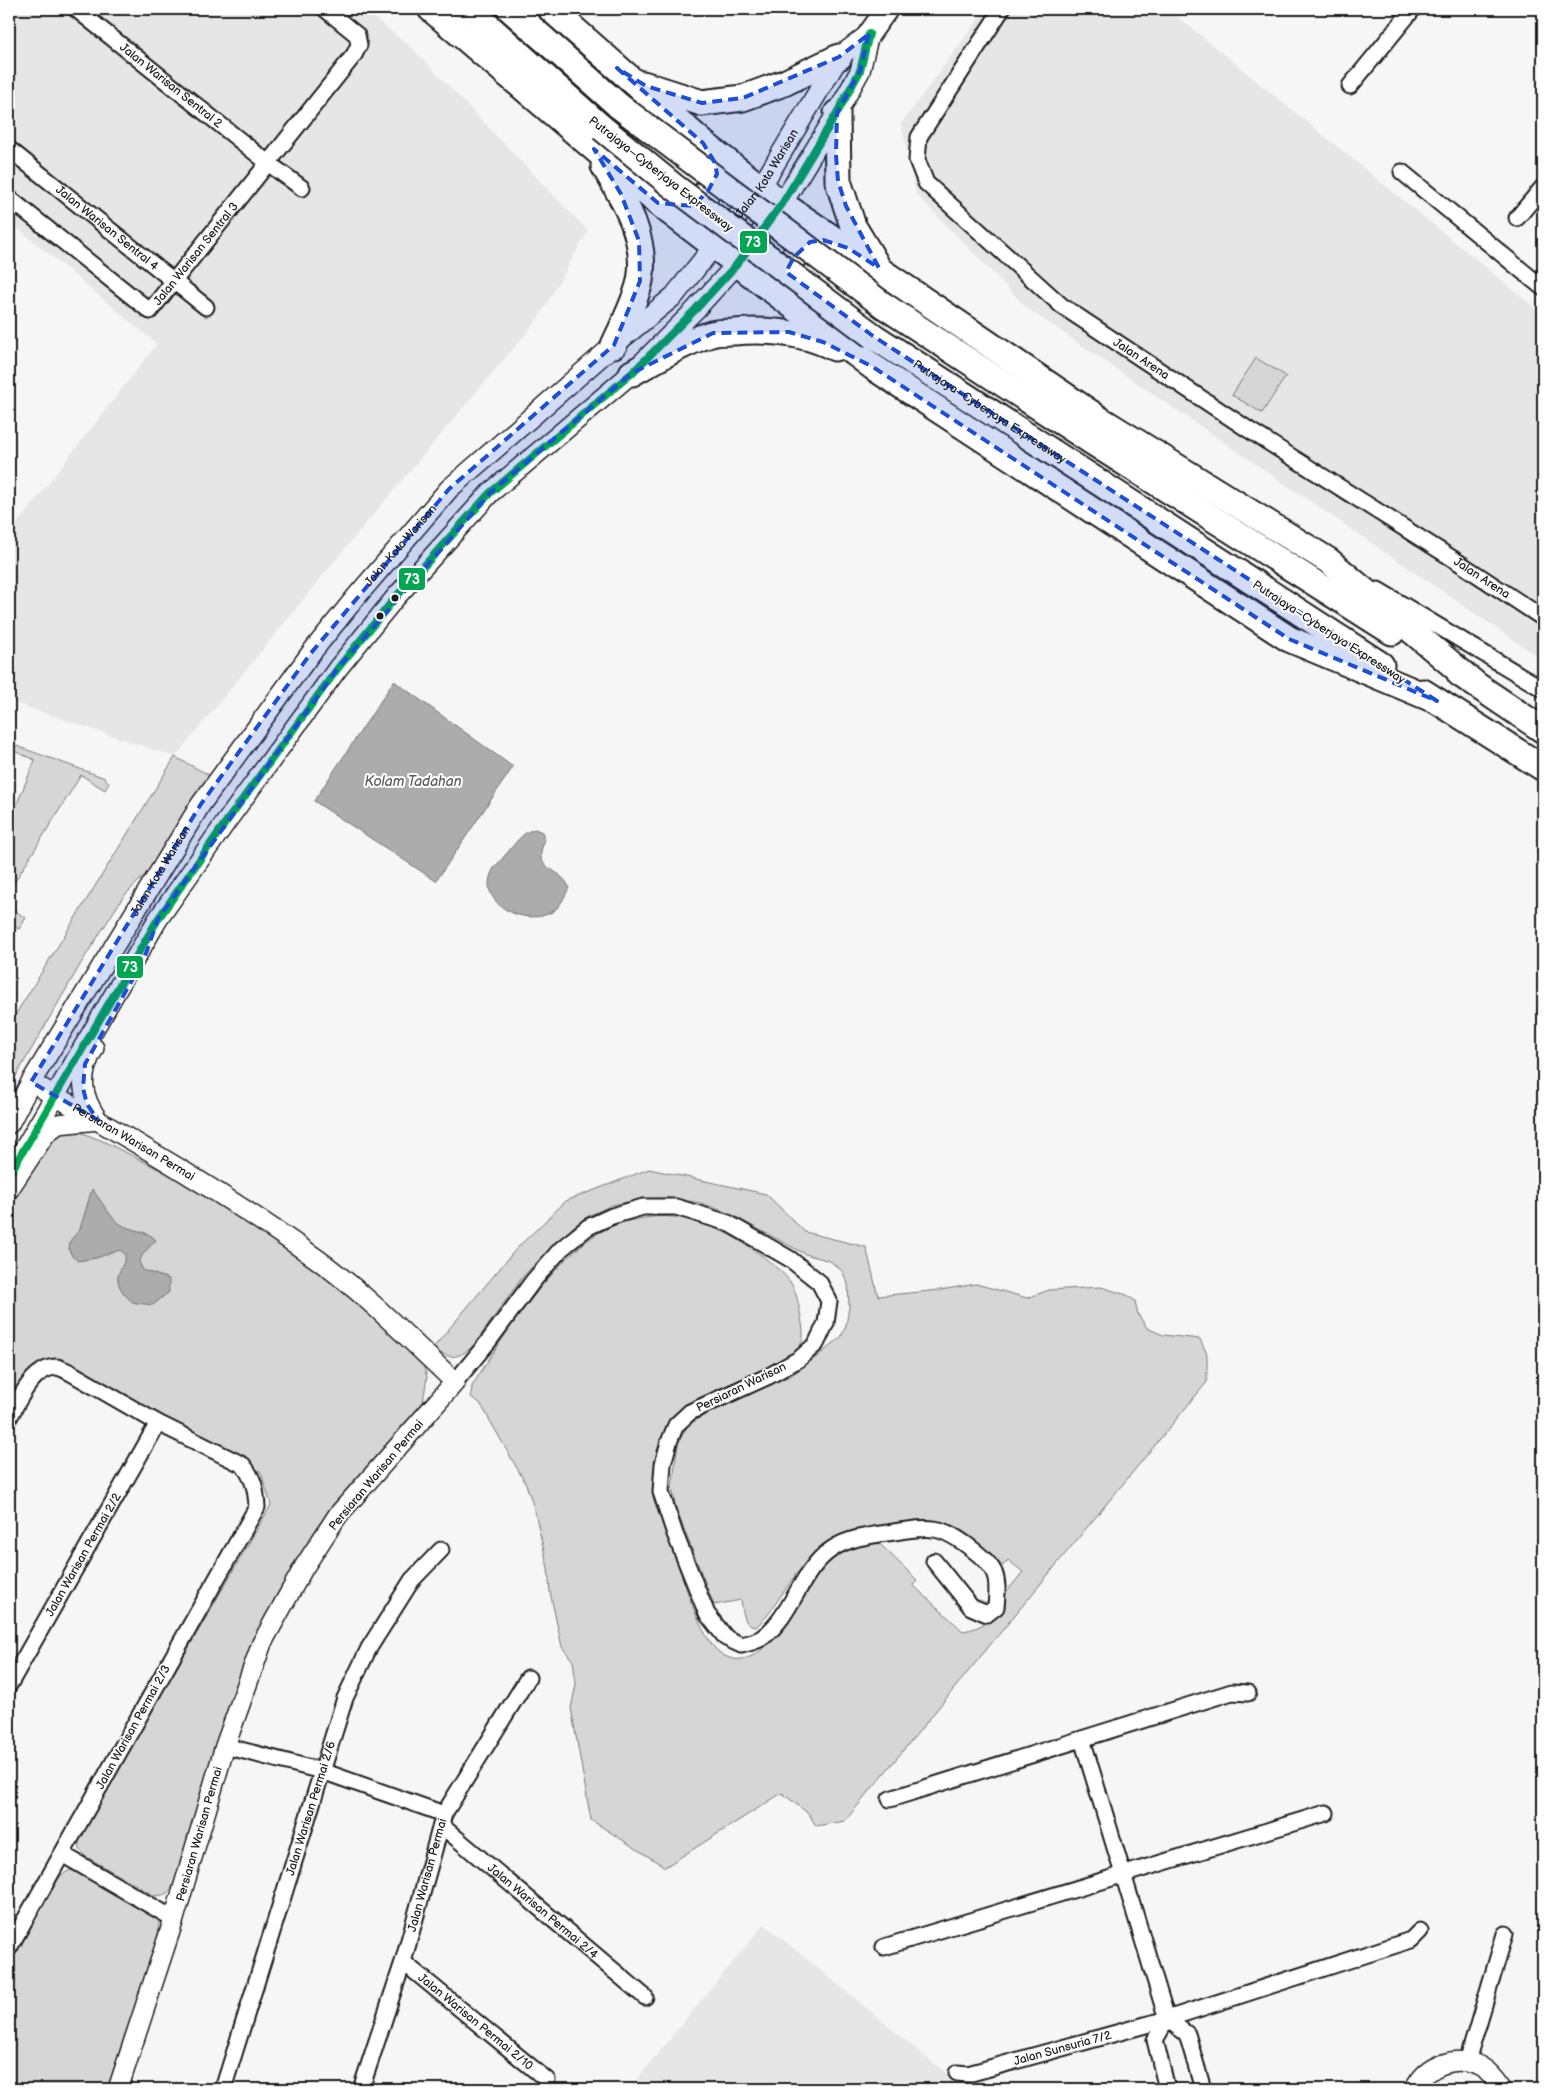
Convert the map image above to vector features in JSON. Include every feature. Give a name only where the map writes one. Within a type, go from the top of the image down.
[{"type":"highway","points":[[431,9],[598,139],[658,203],[873,367],[1289,639],[1437,701]]},
{"type":"highway","name":"Putrajaya–Cyberjaya Expressway","points":[[469,9],[598,139],[673,186],[873,336],[1543,768]]},
{"type":"highway","points":[[510,9],[619,106],[883,305],[1543,730]]},
{"type":"highway","points":[[551,9],[703,143],[782,204],[1101,420],[1329,561],[1474,684]]},
{"type":"highway","points":[[617,68],[646,86],[702,103],[744,98],[784,83],[840,57]]},
{"type":"highway","points":[[837,113],[838,181],[853,226],[879,268]]},
{"type":"highway","points":[[598,139],[639,241],[640,281],[614,345]]},
{"type":"highway","points":[[658,203],[677,207],[693,206],[708,191],[718,174],[715,163],[703,143]]},
{"type":"highway","points":[[802,314],[787,295],[784,277],[794,256],[810,242],[824,240],[848,248]]},
{"type":"highway","points":[[632,373],[671,351],[713,333],[750,330],[790,332],[823,342],[873,367]]},
{"type":"main road","points":[[869,34],[887,9]]},
{"type":"street","name":"Jalan Warisan Sentral 2","points":[[76,9],[268,163],[302,188]]},
{"type":"street","name":"Jalan Warisan Sentral 3","points":[[9,198],[150,311],[354,55],[359,45],[357,35],[325,9]]},
{"type":"street","name":"Jalan Arena","points":[[1002,9],[919,137],[916,160],[926,183],[1062,306],[1249,430],[1543,618]]},
{"type":"street","points":[[1350,86],[1412,9]]},
{"type":"street","name":"Jalan Kota Warisan","points":[[9,1124],[31,1082],[202,804],[310,653],[450,489],[614,345],[674,296],[761,187],[840,57],[869,34]]},
{"type":"street","name":"Jalan Kota Warisan","points":[[9,1174],[158,919],[338,668],[395,598],[490,493],[632,373],[695,310],[737,264],[782,204],[837,113],[860,70],[869,34]]},
{"type":"street","name":"Jalan Warisan Sentral 4","points":[[9,149],[206,307]]},
{"type":"street","points":[[1402,172],[1543,288]]},
{"type":"street","points":[[1517,218],[1543,187]]},
{"type":"street","points":[[1329,561],[1543,689]]},
{"type":"street","points":[[98,1120],[87,1104],[83,1088],[85,1064],[144,959],[158,919]]},
{"type":"street","name":"Persiaran Warisan Permai","points":[[31,1082],[98,1120],[214,1192],[317,1260],[362,1295],[455,1382],[338,1515],[321,1540],[262,1643],[225,1746],[174,1919],[118,2089]]},
{"type":"street","points":[[9,1188],[46,1133],[58,1124],[98,1120]]},
{"type":"street","name":"Persiaran Warisan","points":[[455,1382],[488,1342],[533,1281],[562,1249],[588,1227],[612,1216],[643,1208],[662,1206],[676,1207],[728,1222],[790,1259],[819,1282],[829,1301],[826,1323],[816,1344],[798,1359],[769,1376],[690,1412],[676,1425],[669,1442],[663,1464],[661,1492],[675,1534],[707,1614],[726,1638],[741,1645],[761,1639],[776,1625],[806,1575],[832,1549],[850,1540],[922,1528],[943,1530],[961,1540],[992,1567],[998,1584],[996,1607],[987,1614],[971,1607],[934,1560]]},
{"type":"street","points":[[9,1418],[25,1389],[40,1373],[56,1367],[71,1372],[158,1423]]},
{"type":"street","name":"Jalan Warisan Permai 2/3","points":[[9,1948],[257,1507],[252,1476],[243,1465],[158,1423]]},
{"type":"street","name":"Jalan Warisan Permai 2/2","points":[[9,1685],[158,1423]]},
{"type":"street","name":"Jalan Warisan Permai 2/6","points":[[223,2089],[345,1698],[368,1648],[412,1580],[441,1550]]},
{"type":"street","name":"Jalan Warisan Permai","points":[[361,2089],[403,1962],[443,1820],[528,1678]]},
{"type":"street","points":[[890,1799],[1232,1692],[1248,1693]]},
{"type":"street","points":[[1082,1739],[1167,2019],[1187,2034],[1203,2089]]},
{"type":"street","points":[[225,1746],[322,1771],[443,1820]]},
{"type":"street","points":[[884,1947],[1326,1813]]},
{"type":"street","name":"Jalan Warisan Permai 2/4","points":[[443,1820],[645,1997]]},
{"type":"street","points":[[62,1854],[174,1919]]},
{"type":"street","name":"Jalan Sunsuria 7/2","points":[[957,2073],[968,2074],[1167,2019],[1411,1940],[1420,1931]]},
{"type":"street","points":[[1467,2062],[1505,1934]]},
{"type":"street","name":"Jalan Warisan Permai 2/10","points":[[403,1962],[547,2080]]},
{"type":"street","points":[[1167,2019],[1155,2040],[1168,2089]]},
{"type":"street","points":[[1415,2089],[1425,2075],[1437,2066],[1452,2062],[1467,2062],[1481,2067],[1493,2077],[1502,2089]]},
{"type":"highlighted area","points":[[869,34],[860,71],[837,113],[836,155],[838,181],[846,206],[879,268],[848,248],[823,240],[810,242],[794,257],[786,272],[873,336],[1437,701],[1289,639],[873,367],[823,342],[789,332],[713,333],[632,373],[490,493],[338,668],[158,919],[144,959],[85,1064],[83,1088],[87,1104],[98,1120],[31,1082],[201,804],[311,653],[449,489],[614,345],[640,281],[639,241],[621,194],[594,149],[658,203],[693,206],[708,191],[717,174],[715,163],[703,143],[617,68],[646,86],[702,103],[743,98],[839,57]]},
{"type":"shaded area","points":[[9,9],[363,9],[413,49],[588,231],[538,319],[351,541],[175,757],[9,701],[9,534],[157,344],[9,221]]},
{"type":"shaded area","points":[[986,9],[1168,9],[1543,314],[1543,660],[1027,308],[916,194],[901,124]]},
{"type":"shaded area","points":[[1256,358],[1286,376],[1262,413],[1232,395]]},
{"type":"shaded area","points":[[11,744],[105,778],[109,783],[105,790],[81,775],[9,891],[9,823],[35,760],[9,749]]},
{"type":"shaded area","points":[[175,757],[211,776],[153,867],[123,897],[83,960],[9,1088],[9,1025]]},
{"type":"shaded area","points":[[9,907],[26,918],[19,929],[9,924]]},
{"type":"shaded area","points":[[61,1132],[80,1132],[103,1141],[182,1181],[306,1257],[421,1358],[427,1377],[423,1402],[329,1509],[299,1556],[261,1627],[213,1752],[173,1886],[164,1895],[158,1896],[85,1856],[80,1850],[78,1839],[271,1505],[261,1472],[60,1358],[34,1367],[23,1377],[9,1400],[9,1210],[49,1140]]},
{"type":"shaded area","points":[[649,1169],[766,1194],[805,1232],[866,1247],[878,1296],[940,1290],[976,1284],[1027,1298],[1049,1290],[1101,1287],[1127,1295],[1135,1301],[1138,1314],[1147,1328],[1163,1335],[1200,1339],[1207,1354],[1207,1382],[845,1821],[816,1826],[809,1814],[782,1793],[665,1867],[591,1820],[571,1708],[576,1684],[573,1661],[562,1647],[550,1592],[548,1568],[534,1508],[526,1484],[480,1403],[471,1397],[472,1386],[524,1308],[556,1270],[588,1240],[606,1229],[631,1220],[672,1217],[705,1224],[736,1239],[765,1258],[787,1277],[797,1297],[803,1334],[798,1349],[788,1357],[753,1375],[700,1398],[679,1414],[665,1432],[657,1451],[655,1471],[656,1492],[661,1514],[700,1623],[713,1646],[720,1653],[735,1659],[749,1657],[763,1649],[787,1621],[813,1580],[824,1567],[842,1552],[857,1545],[872,1542],[881,1545],[917,1580],[914,1586],[963,1631],[977,1627],[993,1617],[1006,1601],[1002,1597],[1023,1572],[1008,1560],[1003,1566],[965,1535],[878,1527],[849,1532],[828,1542],[796,1574],[767,1616],[756,1627],[748,1624],[746,1621],[741,1600],[714,1605],[676,1509],[672,1487],[678,1443],[688,1425],[707,1413],[792,1375],[818,1356],[841,1337],[846,1326],[849,1307],[848,1284],[842,1271],[830,1261],[805,1254],[728,1213],[701,1203],[668,1198],[641,1199],[612,1205],[590,1215],[573,1227],[524,1275],[473,1346],[458,1356],[444,1355],[433,1348],[517,1248],[566,1201]]},
{"type":"shaded area","points":[[70,1870],[82,1873],[155,1915],[159,1922],[158,1936],[107,2089],[9,2089],[9,1966],[60,1876]]},
{"type":"shaded area","points":[[764,1924],[965,2089],[629,2089]]},
{"type":"water","name":"Kolam Tadahan","points":[[394,681],[513,767],[436,881],[314,801]]},
{"type":"water","points":[[535,829],[542,832],[545,840],[541,850],[543,863],[559,875],[569,887],[558,907],[548,914],[535,917],[522,916],[498,904],[491,894],[489,882],[494,868],[516,842],[526,833]]},
{"type":"water","points":[[92,1189],[108,1212],[120,1224],[148,1234],[156,1240],[143,1254],[139,1262],[143,1270],[169,1279],[169,1292],[153,1305],[133,1302],[122,1291],[118,1276],[125,1260],[125,1254],[120,1250],[96,1258],[78,1261],[72,1256],[69,1250],[70,1241],[80,1229]]},
{"type":"transit line","name":"73","points":[[9,1175],[158,919],[338,668],[395,598],[490,493],[632,373],[695,310],[737,264],[782,204],[837,113],[860,71],[869,34]]}]
